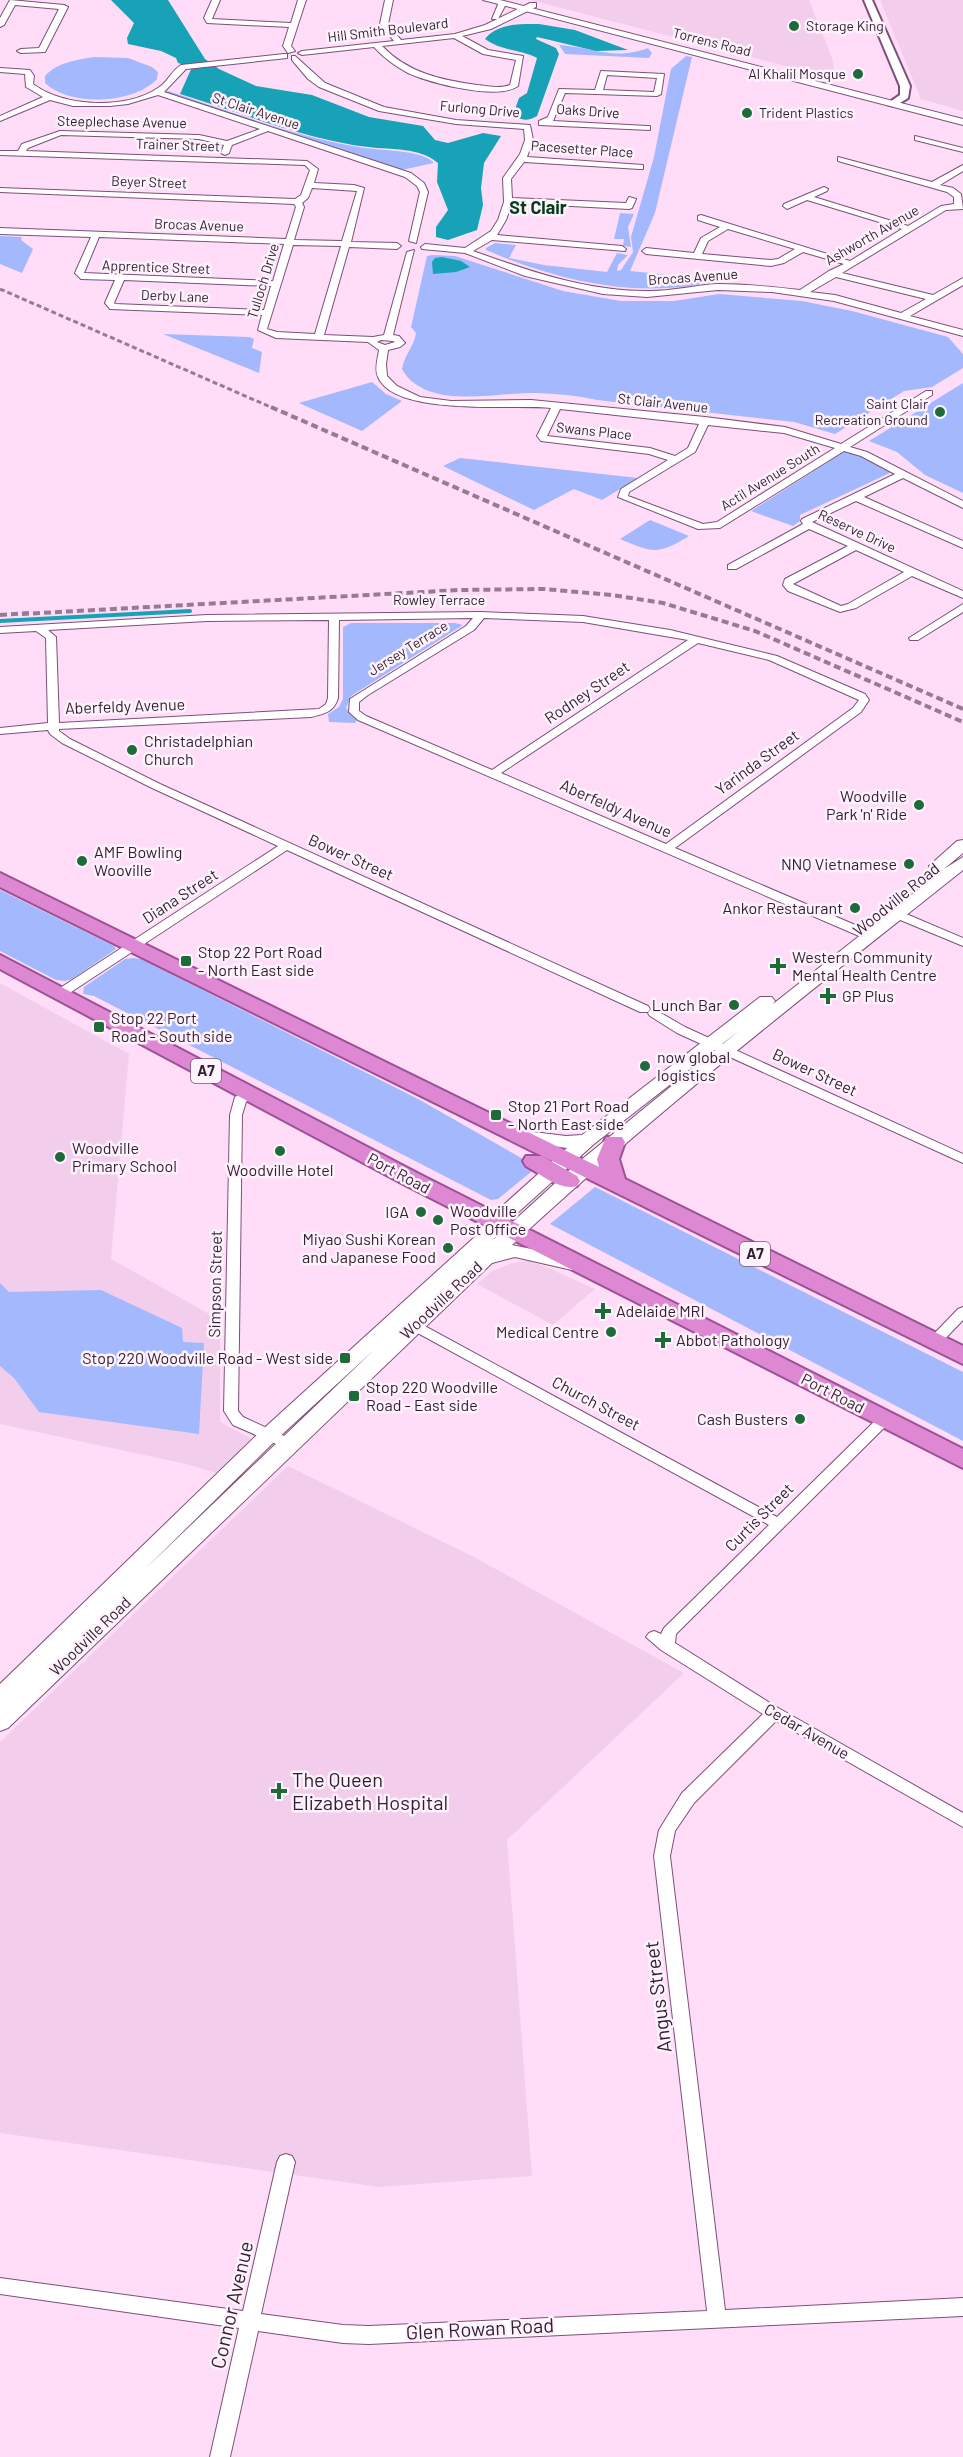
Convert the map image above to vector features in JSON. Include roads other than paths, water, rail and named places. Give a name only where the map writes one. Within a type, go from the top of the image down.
[{"type":"highway","name":"A7","points":[[0,879],[514,1136],[567,1170],[615,1185],[963,1356]]},
{"type":"highway","name":"Port Road","points":[[0,961],[505,1227],[963,1459]]},
{"type":"highway","points":[[438,1098],[478,1131],[567,1170]]},
{"type":"highway","points":[[614,1142],[608,1159],[615,1185]]},
{"type":"main road","name":"Torrens Road","points":[[488,0],[896,101],[963,115]]},
{"type":"main road","name":"Torrens Road","points":[[517,6],[556,18],[832,85]]},
{"type":"main road","name":"Torrens Road","points":[[896,101],[963,122]]},
{"type":"main road","name":"Woodville Road","points":[[567,1170],[587,1140],[718,1047],[864,933],[963,845]]},
{"type":"main road","name":"Woodville Road","points":[[891,911],[963,862]]},
{"type":"main road","name":"Woodville Road","points":[[0,1698],[269,1435],[482,1260],[505,1227],[567,1170],[614,1142],[718,1047]]},
{"type":"main road","points":[[514,1136],[566,1142],[587,1140]]},
{"type":"main road","name":"Woodville Road","points":[[0,1722],[290,1445],[485,1238],[505,1227]]},
{"type":"main road","points":[[482,1260],[507,1251],[515,1251],[587,1268]]},
{"type":"street","points":[[216,0],[208,18],[210,21],[293,25]]},
{"type":"street","points":[[293,54],[287,46],[302,0]]},
{"type":"street","points":[[389,0],[384,24],[399,42]]},
{"type":"street","points":[[868,0],[905,86],[906,93],[896,101]]},
{"type":"street","points":[[1,21],[13,2],[64,6],[42,50],[21,51]]},
{"type":"street","name":"Hill Smith Boulevard","points":[[495,17],[517,6]]},
{"type":"street","name":"Hill Smith Boulevard","points":[[476,30],[477,25],[517,6]]},
{"type":"street","name":"Hill Smith Boulevard","points":[[157,92],[166,87],[176,70],[184,66],[455,36],[476,30],[517,6]]},
{"type":"street","points":[[376,45],[391,60],[428,78],[456,85],[496,89],[514,86],[520,58],[486,52],[455,36]]},
{"type":"street","name":"Furlong Drive","points":[[293,54],[311,77],[322,85],[382,109],[456,122],[528,127],[530,134],[522,159],[507,178],[508,200],[499,229],[491,237]]},
{"type":"street","points":[[0,71],[19,74],[28,80],[33,89],[48,98],[68,102],[101,104],[138,99],[157,92]]},
{"type":"street","points":[[547,122],[552,118],[560,92],[599,91],[657,94],[661,76],[604,73],[599,91]]},
{"type":"street","name":"St Clair Avenue","points":[[157,92],[408,175],[421,184],[424,192],[413,241]]},
{"type":"street","points":[[0,119],[48,98]]},
{"type":"street","name":"Oaks Drive","points":[[528,127],[547,122],[647,128]]},
{"type":"street","points":[[222,160],[228,144],[266,129]]},
{"type":"street","name":"Steeplechase Avenue","points":[[21,154],[25,146],[60,133],[199,137],[228,144]]},
{"type":"street","points":[[918,138],[963,150]]},
{"type":"street","name":"Trainer Street","points":[[0,153],[307,163],[314,169],[309,185]]},
{"type":"street","name":"Pacesetter Place","points":[[522,159],[640,167]]},
{"type":"street","points":[[841,159],[955,193],[960,205]]},
{"type":"street","points":[[934,185],[963,168]]},
{"type":"street","points":[[297,202],[305,196],[309,185],[354,187],[361,190],[319,337]]},
{"type":"street","points":[[787,206],[824,189]]},
{"type":"street","name":"Beyer Street","points":[[0,190],[297,202]]},
{"type":"street","points":[[806,197],[909,229]]},
{"type":"street","points":[[508,200],[630,206]]},
{"type":"street","name":"Tulloch Drive","points":[[297,202],[300,207],[267,313],[263,327],[264,333],[373,340]]},
{"type":"street","name":"Ashworth Avenue","points":[[802,292],[944,208],[960,205]]},
{"type":"street","points":[[701,218],[849,263]]},
{"type":"street","points":[[697,256],[704,240],[727,226]]},
{"type":"street","name":"Brocas Avenue","points":[[0,231],[397,246]]},
{"type":"street","name":"Apprentice Street","points":[[96,235],[79,273],[88,278],[277,284]]},
{"type":"street","points":[[466,251],[491,237],[622,249]]},
{"type":"street","points":[[413,241],[425,247],[411,252],[402,251],[397,246],[413,241]]},
{"type":"street","name":"Brocas Avenue","points":[[425,247],[466,251],[528,274],[603,291],[647,294],[731,286],[802,292],[963,333]]},
{"type":"street","points":[[646,251],[771,263],[781,261],[802,249]]},
{"type":"street","points":[[388,336],[411,252]]},
{"type":"street","points":[[832,273],[934,298]]},
{"type":"street","name":"Derby Lane","points":[[120,279],[109,303],[113,307],[267,313]]},
{"type":"street","points":[[903,316],[963,280]]},
{"type":"street","points":[[388,336],[399,339],[400,343],[384,348],[375,345],[373,340],[388,336]]},
{"type":"street","name":"St Clair Avenue","points":[[384,348],[382,377],[394,388],[418,399],[451,404],[557,405],[785,430],[843,446],[963,505]]},
{"type":"street","name":"Actil Avenue South","points":[[678,460],[624,491],[622,496],[692,523],[720,525],[929,393]]},
{"type":"street","name":"Swans Place","points":[[557,405],[542,436],[544,439],[650,451],[678,460]]},
{"type":"street","points":[[678,460],[695,447],[705,420]]},
{"type":"street","name":"Reserve Drive","points":[[903,474],[812,516],[806,521],[809,525],[963,595]]},
{"type":"street","points":[[854,496],[963,545]]},
{"type":"street","points":[[732,567],[809,525]]},
{"type":"street","points":[[856,546],[789,581],[788,585],[792,589],[840,609],[852,606],[911,572]]},
{"type":"street","points":[[914,638],[963,607]]},
{"type":"street","name":"Rowley Terrace","points":[[0,630],[40,630],[72,625],[207,618],[481,615],[583,620],[697,639],[798,667],[854,692],[864,700]]},
{"type":"street","name":"Jersey Terrace","points":[[352,707],[364,693],[470,628],[481,615]]},
{"type":"street","name":"Aberfeldy Avenue","points":[[0,731],[56,726],[281,716],[323,711],[331,705],[333,698],[334,616]]},
{"type":"street","points":[[40,630],[51,637],[56,726]]},
{"type":"street","name":"Rodney Street","points":[[494,773],[697,639]]},
{"type":"street","name":"Yarinda Street","points":[[667,849],[857,710],[864,700]]},
{"type":"street","name":"Aberfeldy Avenue","points":[[352,707],[354,712],[362,718],[864,933]]},
{"type":"street","name":"Bower Street","points":[[56,726],[55,734],[66,741],[286,846],[649,1011],[681,1030],[963,1158]]},
{"type":"street","name":"Diana Street","points":[[61,993],[286,846]]},
{"type":"street","points":[[891,911],[963,942]]},
{"type":"street","name":"Simpson Street","points":[[249,1093],[240,1100],[236,1115],[231,1411],[238,1421],[290,1445]]},
{"type":"street","points":[[934,1342],[963,1312]]},
{"type":"street","name":"Church Street","points":[[405,1321],[777,1523]]},
{"type":"street","name":"Curtis Street","points":[[661,1642],[777,1523],[886,1419]]},
{"type":"street","name":"Cedar Avenue","points":[[661,1642],[774,1713],[963,1821]]},
{"type":"street","name":"Angus Street","points":[[717,2318],[662,1856],[667,1830],[688,1798],[774,1713]]},
{"type":"street","name":"Connor Avenue","points":[[220,2457],[286,2162]]},
{"type":"street","name":"Glen Rowan Road","points":[[0,2286],[343,2334],[369,2335],[963,2307]]},
{"type":"waterway","points":[[0,621],[190,611]]},
{"type":"railway","points":[[0,289],[275,409]]},
{"type":"railway","points":[[271,407],[963,709]]},
{"type":"railway","points":[[22,614],[459,590],[544,589],[612,595],[663,603],[755,631],[963,722]]},
{"type":"railway","points":[[0,615],[29,613]]},
{"type":"place","name":"Storage King","points":[[794,26]]},
{"type":"place","name":"Al Khalil Mosque","points":[[858,74]]},
{"type":"place","name":"Trident Plastics","points":[[747,113]]},
{"type":"place","name":"Saint Clair Recreation Ground","points":[[940,412]]},
{"type":"place","name":"Christadelphian Church","points":[[132,750]]},
{"type":"place","name":"Woodville Park 'n' Ride","points":[[919,805]]},
{"type":"place","name":"AMF Bowling Wooville","points":[[82,861]]},
{"type":"place","name":"NNQ Vietnamese","points":[[909,864]]},
{"type":"place","name":"Ankor Restaurant","points":[[855,908]]},
{"type":"place","name":"Stop 22 Port Road - North East side","points":[[186,961]]},
{"type":"place","name":"Western Community Mental Health Centre","points":[[778,966]]},
{"type":"place","name":"GP Plus","points":[[828,996]]},
{"type":"place","name":"Lunch Bar","points":[[734,1005]]},
{"type":"place","name":"Stop 22 Port Road - South side","points":[[99,1027]]},
{"type":"place","name":"now global logistics","points":[[645,1066]]},
{"type":"place","name":"Stop 21 Port Road - North East side","points":[[496,1115]]},
{"type":"place","name":"Woodville Hotel","points":[[280,1151]]},
{"type":"place","name":"Woodville Primary School","points":[[60,1157]]},
{"type":"place","name":"IGA","points":[[421,1212]]},
{"type":"place","name":"Woodville Post Office","points":[[438,1220]]},
{"type":"place","name":"Miyao Sushi Korean and Japanese Food","points":[[448,1248]]},
{"type":"place","name":"Adelaide MRI","points":[[603,1311]]},
{"type":"place","name":"Medical Centre","points":[[611,1332]]},
{"type":"place","name":"Abbot Pathology","points":[[663,1340]]},
{"type":"place","name":"Stop 220 Woodville Road - West side","points":[[345,1358]]},
{"type":"place","name":"Stop 220 Woodville Road - East side","points":[[354,1396]]},
{"type":"place","name":"Cash Busters","points":[[800,1419]]},
{"type":"place","name":"The Queen Elizabeth Hospital","points":[[279,1791]]},
{"type":"district","name":"St Clair","points":[[538,208]]}]
